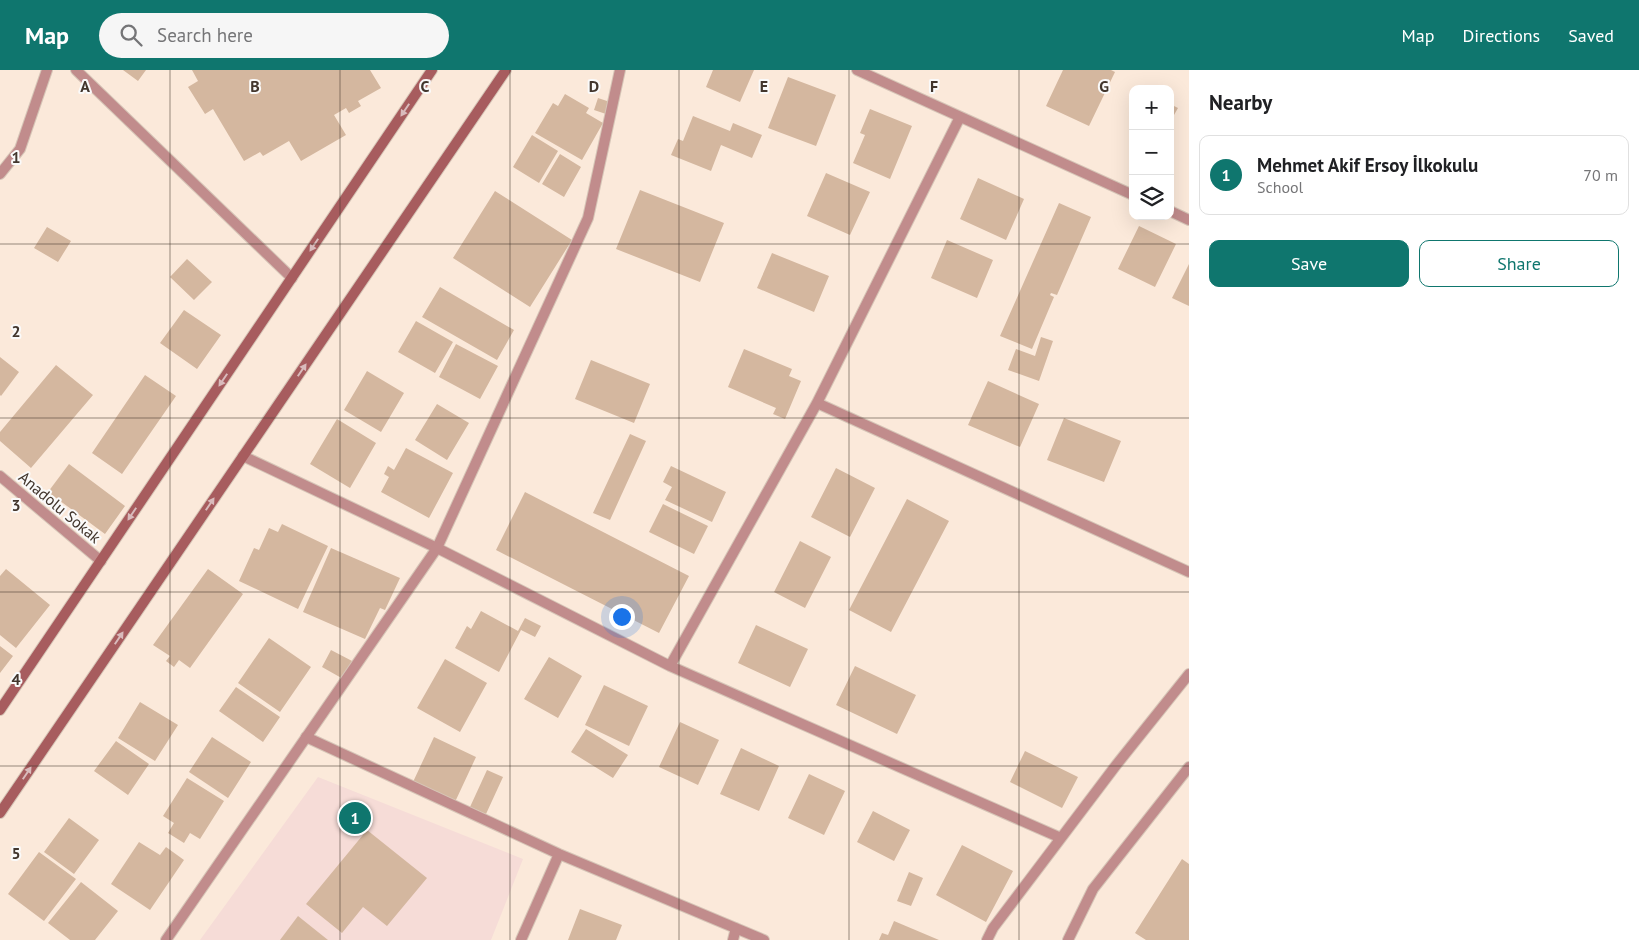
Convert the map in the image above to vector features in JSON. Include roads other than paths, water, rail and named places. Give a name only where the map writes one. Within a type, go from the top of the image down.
[{"type":"main road","points":[[0,710],[432,70]]},
{"type":"main road","points":[[0,813],[506,70]]},
{"type":"street","points":[[0,174],[20,148],[47,70]]},
{"type":"street","points":[[76,70],[292,278]]},
{"type":"street","points":[[166,940],[437,548],[588,218],[620,70]]},
{"type":"street","points":[[856,70],[1129,193]]},
{"type":"street","points":[[670,666],[817,403],[960,117]]},
{"type":"street","points":[[1174,213],[1189,220]]},
{"type":"street","points":[[817,403],[1189,572]]},
{"type":"street","points":[[243,456],[437,548],[670,666],[1061,838]]},
{"type":"street","name":"Anadolu Sokak","points":[[0,476],[101,561]]},
{"type":"street","points":[[987,940],[993,928],[1117,764],[1189,674]]},
{"type":"street","points":[[306,737],[559,854],[764,940]]},
{"type":"street","points":[[1068,940],[1093,889],[1188,771]]},
{"type":"street","points":[[521,940],[559,854]]},
{"type":"street","points":[[733,940],[736,928]]},
{"type":"place","name":"Mehmet Akif Ersoy İlkokulu","points":[[355,818]]}]
